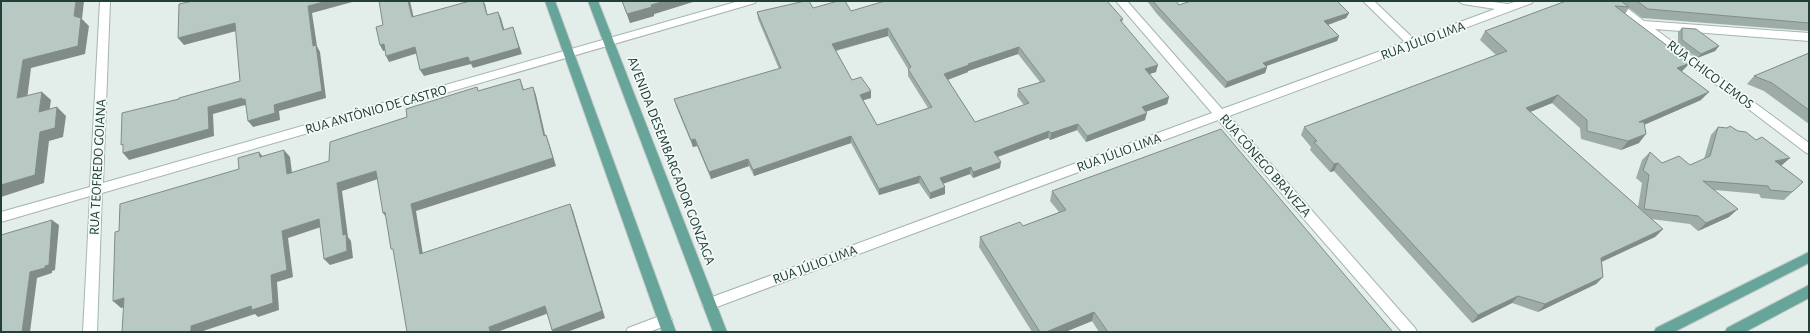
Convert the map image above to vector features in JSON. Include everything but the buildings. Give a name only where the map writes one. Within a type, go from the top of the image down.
[{"type":"main road","points":[[550,1],[667,326]]},
{"type":"main road","name":"AVENIDA DESEMBARGADOR GONZAGA","points":[[593,1],[720,332]]},
{"type":"main road","points":[[1661,332],[1809,258]]},
{"type":"main road","points":[[1732,332],[1809,292]]},
{"type":"street","name":"RUA TEOFREDO GOIANA","points":[[90,332],[98,189],[105,1]]},
{"type":"street","name":"RUA ANTÔNIO DE CASTRO","points":[[1,217],[569,55],[751,1]]},
{"type":"street","name":"RUA CÔNEGO BRAVEZA","points":[[1121,1],[1410,332]]},
{"type":"street","points":[[1368,1],[1413,44]]},
{"type":"street","points":[[1462,1],[1510,8]]},
{"type":"street","name":"RUA JÚLIO LIMA","points":[[709,304],[1528,1]]},
{"type":"street","name":"RUA CHICO LEMOS","points":[[1611,1],[1809,149]]},
{"type":"street","points":[[1642,24],[1809,37]]},
{"type":"street","points":[[634,332],[667,326]]}]
